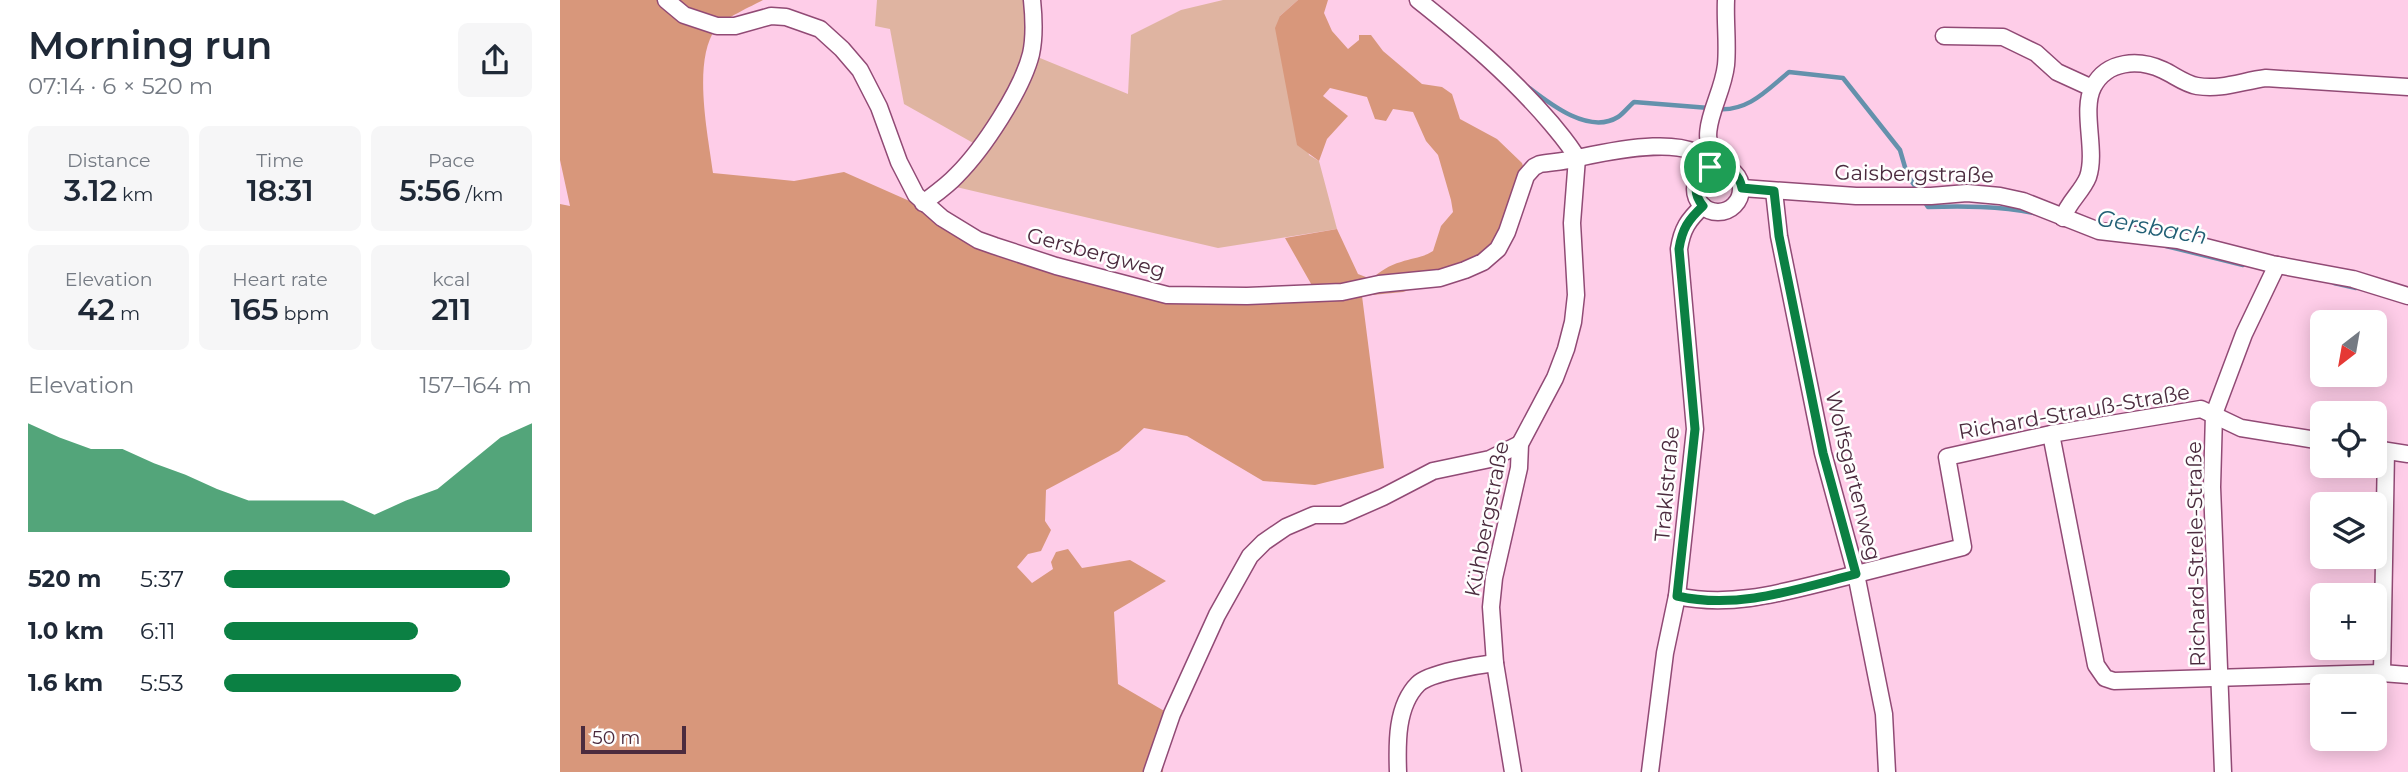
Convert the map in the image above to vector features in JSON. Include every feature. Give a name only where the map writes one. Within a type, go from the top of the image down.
[{"type":"street","name":"Gersbergweg","points":[[666,0],[684,15],[717,26],[734,26],[771,16],[786,18],[825,32],[860,70],[878,107],[899,162],[923,203],[952,224],[987,243],[1056,266],[1167,295],[1247,296],[1333,292],[1440,278],[1483,262],[1498,250],[1504,241],[1526,176],[1534,167],[1577,158]]},
{"type":"street","points":[[923,203],[948,184],[969,162],[1022,80],[1033,40],[1031,0]]},
{"type":"street","points":[[1418,0],[1479,48],[1528,96],[1562,135],[1577,158],[1632,147],[1674,148],[1696,152],[1714,166]]},
{"type":"street","points":[[1714,166],[1707,141],[1709,120],[1715,108],[1726,65],[1726,0]]},
{"type":"street","points":[[1944,36],[2003,37],[2036,53],[2057,72],[2092,88]]},
{"type":"street","points":[[2063,218],[2089,173],[2089,111],[2092,88],[2104,73],[2117,65],[2145,64],[2196,86],[2231,86],[2245,80],[2266,78],[2408,87]]},
{"type":"street","name":"Kühbergstraße","points":[[1513,772],[1495,663],[1491,607],[1494,578],[1519,468],[1520,444],[1555,378],[1573,322],[1576,295],[1572,223],[1577,158]]},
{"type":"street","points":[[1714,166],[1724,166],[1737,174],[1742,188],[1737,202],[1725,211],[1717,212],[1703,206],[1696,195],[1700,175],[1714,166]]},
{"type":"street","name":"Gaisbergstraße","points":[[1742,188],[1923,196],[2000,196],[2023,201],[2099,231],[2178,240],[2274,272],[2353,279],[2408,296]]},
{"type":"street","name":"Wolfsgartenweg","points":[[1774,191],[1779,236],[1823,453],[1856,574],[1884,714],[1887,772]]},
{"type":"street","name":"Traklstraße","points":[[1650,772],[1665,653],[1677,596],[1695,429],[1679,249],[1681,234],[1688,220],[1703,206]]},
{"type":"street","name":"Richard-Strele-Straße","points":[[2222,772],[2212,487],[2214,414],[2244,334],[2274,272]]},
{"type":"street","name":"Richard-Strauß-Straße","points":[[1856,574],[1964,547],[1947,457],[2051,434],[2201,408],[2241,428],[2310,439]]},
{"type":"street","points":[[2051,434],[2096,665],[2105,678],[2115,681],[2219,676],[2382,673],[2408,675]]},
{"type":"street","points":[[1152,772],[1172,714],[1217,615],[1250,556],[1264,542],[1286,527],[1314,515],[1342,515],[1433,471],[1490,459],[1520,444]]},
{"type":"street","points":[[2387,451],[2408,454]]},
{"type":"street","points":[[2381,478],[2382,673]]},
{"type":"street","points":[[1677,596],[1698,601],[1728,602],[1771,595],[1856,574]]},
{"type":"street","points":[[1398,772],[1399,726],[1404,707],[1418,683],[1457,670],[1495,663]]},
{"type":"shaded area","points":[[560,0],[763,0],[720,24],[709,42],[703,78],[705,119],[713,173],[794,181],[844,172],[914,203],[951,228],[1152,299],[1314,289],[1285,238],[1337,229],[1358,274],[1371,279],[1393,265],[1433,251],[1441,226],[1453,212],[1438,155],[1426,141],[1413,112],[1393,109],[1386,121],[1375,119],[1367,97],[1330,88],[1323,96],[1348,116],[1327,139],[1319,161],[1297,145],[1275,28],[1280,16],[1298,0],[1328,0],[1324,13],[1332,31],[1348,49],[1359,40],[1359,35],[1371,35],[1383,51],[1422,84],[1442,87],[1452,94],[1460,119],[1497,139],[1522,163],[1530,187],[1485,266],[1403,292],[1362,296],[1384,468],[1315,485],[1263,481],[1187,436],[1144,428],[1119,451],[1046,490],[1045,521],[1051,530],[1041,551],[1028,554],[1017,567],[1032,583],[1053,569],[1051,562],[1056,552],[1068,549],[1082,568],[1130,560],[1166,581],[1114,612],[1118,684],[1166,712],[1163,772],[560,772],[560,204],[570,206],[560,160]]},
{"type":"shaded area","points":[[877,0],[1027,0],[1035,56],[1128,94],[1131,35],[1181,10],[1223,0],[1298,0],[1280,16],[1309,155],[1319,161],[1337,229],[1218,248],[952,186],[975,144],[904,104],[890,29],[875,26]]},
{"type":"waterway","name":"Gersbach","points":[[1717,109],[1748,103],[1789,72],[1843,78],[1900,150],[1907,174],[1918,191]]},
{"type":"waterway","name":"Gersbach","points":[[1528,87],[1558,109],[1595,122],[1607,122],[1618,117],[1634,102],[1709,108]]},
{"type":"waterway","name":"Gersbach","points":[[1924,201],[1928,207],[1981,207],[2034,213]]},
{"type":"waterway","name":"Gersbach","points":[[2166,246],[2243,265]]},
{"type":"waterway","name":"Gersbach","points":[[2334,283],[2356,288]]},
{"type":"route","points":[[1724,166],[1731,169],[1737,174],[1742,188],[1774,191],[1779,236],[1823,453],[1856,574],[1771,595],[1728,602],[1698,601],[1677,596],[1695,429],[1679,249],[1681,234],[1688,220],[1703,206],[1695,188],[1700,175],[1710,167],[1724,166]]}]
